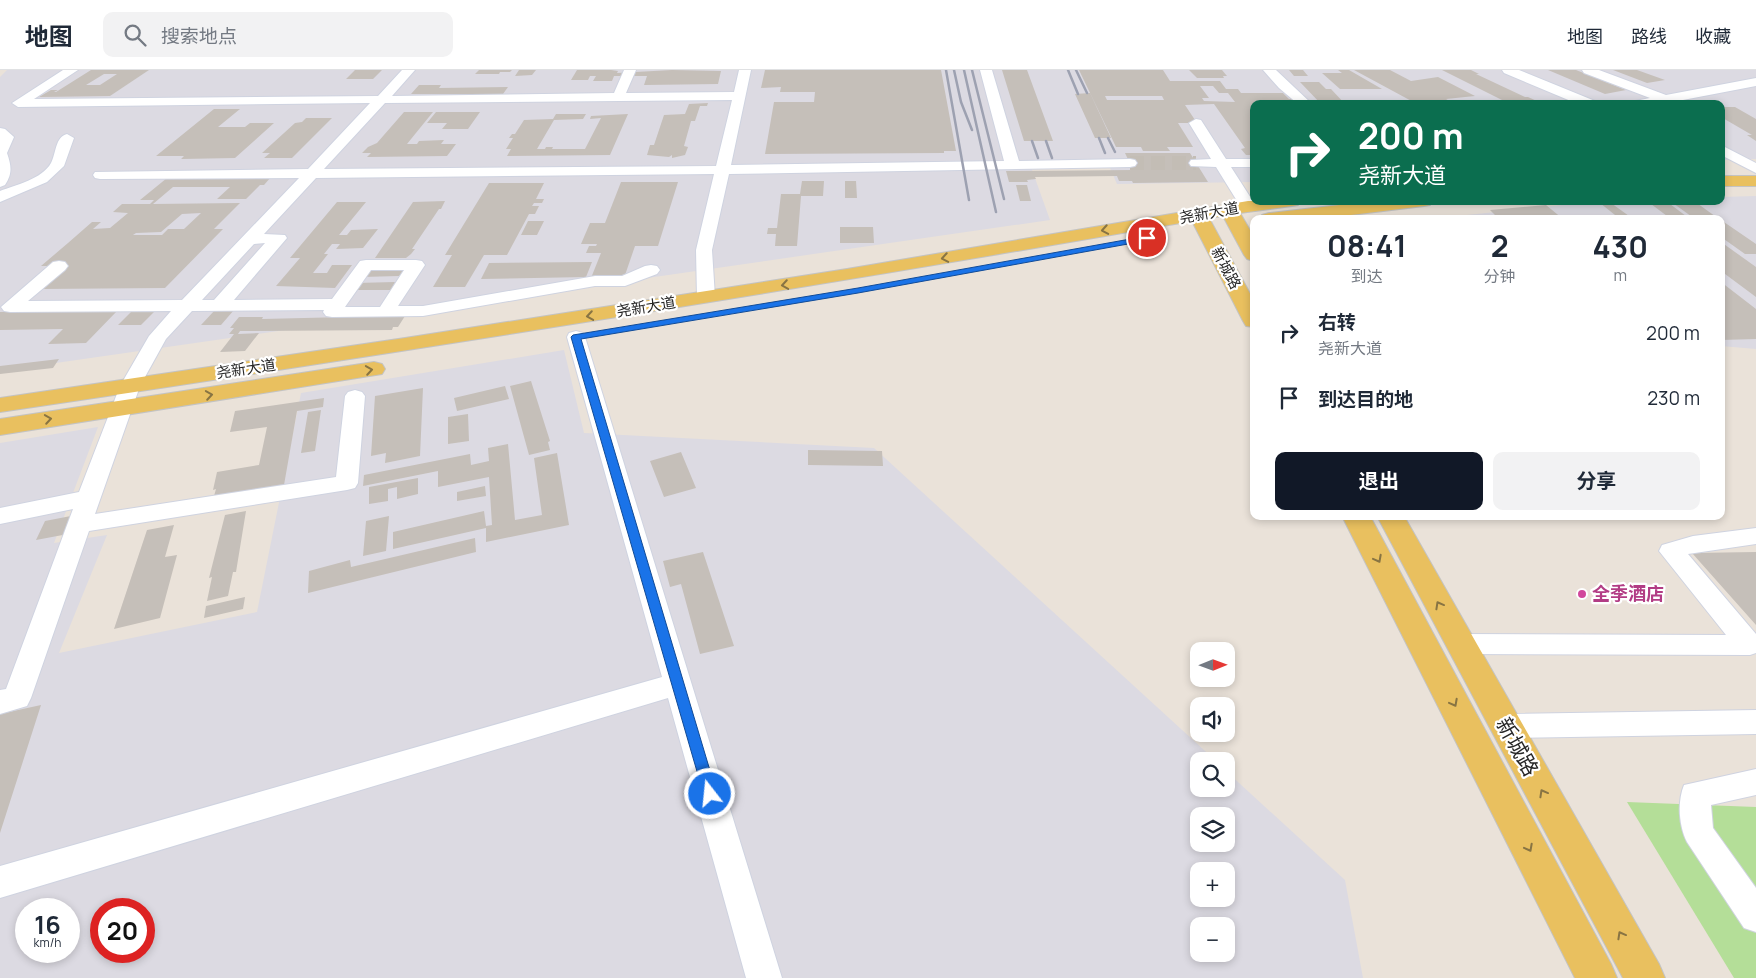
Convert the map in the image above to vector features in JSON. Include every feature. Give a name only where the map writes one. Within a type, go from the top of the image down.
[{"type":"main road","points":[[1725,171],[1756,170]]},
{"type":"main road","points":[[1725,182],[1756,181]]},
{"type":"main road","name":"尧新大道","points":[[0,405],[405,346],[706,297],[1242,215],[1278,205]]},
{"type":"main road","points":[[1303,215],[1389,205]]},
{"type":"main road","name":"新城路","points":[[1242,215],[1250,242]]},
{"type":"main road","name":"尧新大道","points":[[0,427],[576,337],[858,290],[1201,221]]},
{"type":"main road","name":"新城路","points":[[1201,221],[1250,313]]},
{"type":"main road","name":"新城路","points":[[1358,520],[1597,978]]},
{"type":"main road","name":"新城路","points":[[1392,520],[1645,978]]},
{"type":"lane","points":[[8,95],[51,70]]},
{"type":"lane","points":[[72,70],[18,104],[739,96]]},
{"type":"lane","points":[[0,702],[17,698],[121,408],[130,386],[158,336],[409,70]]},
{"type":"lane","points":[[618,98],[630,70]]},
{"type":"lane","points":[[706,297],[704,250],[745,70]]},
{"type":"lane","points":[[986,70],[1013,166]]},
{"type":"lane","points":[[1269,70],[1301,100]]},
{"type":"lane","points":[[1508,70],[1580,100]]},
{"type":"lane","points":[[1588,70],[1665,100]]},
{"type":"lane","points":[[1673,100],[1756,82]]},
{"type":"lane","points":[[1196,123],[1221,163],[1242,215]]},
{"type":"lane","points":[[0,132],[7,137],[0,153],[5,168],[0,182]]},
{"type":"lane","points":[[0,197],[42,179],[57,166],[67,138]]},
{"type":"lane","points":[[1725,151],[1756,170]]},
{"type":"lane","points":[[100,175],[722,170],[1130,163]]},
{"type":"lane","points":[[1196,163],[1250,163]]},
{"type":"lane","points":[[219,305],[279,238],[250,239]]},
{"type":"lane","points":[[385,312],[416,265],[366,265],[332,312],[385,312],[423,311],[595,281],[625,281],[650,270]]},
{"type":"lane","points":[[59,266],[10,307],[338,304]]},
{"type":"lane","points":[[576,337],[764,978]]},
{"type":"lane","points":[[80,524],[347,483],[355,396]]},
{"type":"lane","points":[[0,516],[89,498]]},
{"type":"lane","points":[[1753,648],[1671,551],[1693,544],[1756,536]]},
{"type":"lane","points":[[1460,644],[1753,648]]},
{"type":"lane","points":[[0,882],[678,684]]},
{"type":"lane","points":[[1506,726],[1754,725]]},
{"type":"lane","points":[[1756,782],[1695,795],[1698,832],[1756,916]]},
{"type":"shaded area","points":[[7,70],[1756,70],[1756,159],[1725,160],[1725,100],[1250,100],[1250,182],[1117,184],[1110,168],[1031,167],[1050,220],[0,371],[0,77]]},
{"type":"shaded area","points":[[1756,196],[1756,349],[1725,346],[1725,215],[1467,215],[1563,205],[1725,205],[1725,197]]},
{"type":"shaded area","points":[[564,350],[584,433],[874,448],[1190,737],[1190,742],[1195,742],[1206,752],[1190,752],[1190,797],[1235,797],[1235,779],[1345,880],[1363,978],[0,978],[0,443],[98,427],[54,543],[107,535],[59,653],[257,612],[301,393]]},
{"type":"green space","points":[[1627,802],[1756,807],[1756,978],[1734,978]]},
{"type":"building","points":[[91,70],[149,70],[110,96],[39,97],[51,90],[58,90],[54,92],[56,92]],"holes":[[[104,74],[117,74],[100,85],[86,85]]]},
{"type":"building","points":[[355,70],[382,70],[373,79],[346,79]]},
{"type":"building","points":[[479,70],[512,70],[510,72],[500,72],[499,74],[475,74]]},
{"type":"building","points":[[519,70],[536,70],[532,75],[515,76]]},
{"type":"building","points":[[577,70],[611,70],[618,71],[617,73],[672,70],[721,71],[718,84],[644,85],[647,76],[614,76],[612,81],[593,81],[596,76],[590,76],[588,80],[571,80]]},
{"type":"building","points":[[765,70],[941,70],[956,151],[944,151],[944,153],[765,154],[774,102],[814,102],[815,92],[780,92],[781,87],[761,88]]},
{"type":"building","points":[[1002,70],[1027,70],[1053,141],[1024,141]]},
{"type":"building","points":[[1079,70],[1163,70],[1170,81],[1220,81],[1226,89],[1238,89],[1241,93],[1283,93],[1289,99],[1297,100],[1250,100],[1250,155],[1246,155],[1241,149],[1245,148],[1214,104],[1185,105],[1197,123],[1178,123],[1193,147],[1167,147],[1170,151],[1143,151],[1141,147],[1116,147]],"holes":[[[1200,86],[1213,86],[1219,93],[1228,93],[1235,102],[1204,101],[1202,98],[1209,98]],[[1105,96],[1162,96],[1164,100],[1107,100]]]},
{"type":"building","points":[[1189,70],[1222,70],[1227,76],[1223,76],[1224,78],[1197,78]]},
{"type":"building","points":[[1289,70],[1303,70],[1308,76],[1294,76]]},
{"type":"building","points":[[1338,70],[1349,70],[1382,89],[1340,89],[1322,73],[1342,73]]},
{"type":"building","points":[[1354,70],[1390,70],[1411,81],[1438,77],[1475,96],[1446,99],[1448,100],[1410,100]]},
{"type":"building","points":[[1442,70],[1471,70],[1535,100],[1502,100]]},
{"type":"building","points":[[1548,70],[1576,70],[1626,90],[1605,94]]},
{"type":"building","points":[[1613,70],[1637,70],[1665,80],[1647,83]]},
{"type":"building","points":[[1300,82],[1319,82],[1326,89],[1331,89],[1341,100],[1317,100]]},
{"type":"building","points":[[419,85],[441,85],[439,88],[508,87],[503,94],[411,94]]},
{"type":"building","points":[[1090,93],[1111,138],[1095,138],[1075,94]]},
{"type":"building","points":[[708,103],[707,106],[700,106],[695,121],[691,121],[684,146],[688,147],[685,155],[672,158],[672,155],[669,157],[647,155],[650,145],[654,145],[664,115],[685,114],[689,104]]},
{"type":"building","points":[[1725,107],[1735,107],[1756,119],[1756,141],[1747,135],[1752,135],[1725,119]]},
{"type":"building","points":[[214,109],[240,109],[218,127],[245,127],[250,123],[274,123],[235,158],[181,159],[184,156],[156,156]]},
{"type":"building","points":[[404,112],[433,112],[407,144],[417,144],[419,141],[444,140],[441,144],[456,144],[447,156],[367,157],[371,153],[362,153],[368,147],[377,143]]},
{"type":"building","points":[[436,112],[480,112],[468,129],[442,129],[447,123],[427,123]]},
{"type":"building","points":[[556,114],[586,114],[583,119],[554,120],[537,149],[553,147],[552,149],[585,149],[601,118],[590,119],[591,116],[628,114],[610,155],[507,156],[511,149],[506,149],[513,138],[509,138],[512,134],[515,134],[524,120],[553,119]]},
{"type":"building","points":[[306,118],[332,118],[292,158],[264,158],[270,153],[262,153],[295,123],[302,122]]},
{"type":"building","points":[[1125,153],[1190,153],[1208,182],[1133,183],[1132,181],[1119,181],[1117,176],[1035,177],[1036,179],[1027,180],[1028,182],[1009,182],[1006,171],[1133,170]]},
{"type":"building","points":[[271,177],[246,199],[217,199],[230,187],[173,187],[153,204],[240,203],[214,229],[223,229],[165,288],[39,289],[66,266],[41,266],[92,222],[101,222],[93,229],[110,228],[128,213],[113,212],[122,204],[150,204],[154,200],[140,200],[167,178]],"holes":[[[201,213],[184,229],[168,229],[162,235],[133,235],[136,233],[161,232],[182,214]]]},
{"type":"building","points":[[802,181],[824,181],[823,196],[801,196],[797,246],[775,246],[776,234],[767,234],[768,228],[777,228],[781,194],[800,194]]},
{"type":"building","points":[[845,181],[856,181],[857,198],[845,198]]},
{"type":"building","points":[[621,182],[678,182],[658,246],[635,246],[624,278],[591,278],[601,253],[586,253],[589,246],[596,246],[597,244],[581,244],[590,223],[605,223]]},
{"type":"building","points":[[489,183],[544,183],[536,199],[544,199],[542,203],[534,203],[532,206],[539,206],[535,214],[529,214],[507,255],[484,255],[465,287],[433,287],[452,255],[445,255]]},
{"type":"building","points":[[1016,185],[1027,185],[1031,201],[1020,201]]},
{"type":"building","points":[[445,201],[412,249],[415,249],[411,254],[406,258],[375,258],[413,202]]},
{"type":"building","points":[[337,202],[366,202],[339,235],[347,235],[351,230],[378,229],[363,248],[336,249],[340,244],[332,244],[324,254],[328,254],[313,273],[327,273],[332,265],[352,265],[335,288],[276,286],[300,258],[290,258]]},
{"type":"building","points":[[1546,205],[1558,215],[1495,215],[1490,210]]},
{"type":"building","points":[[1602,205],[1614,205],[1628,215],[1615,215]]},
{"type":"building","points":[[1652,205],[1671,205],[1685,215],[1666,215]]},
{"type":"building","points":[[1676,205],[1700,205],[1713,215],[1689,215]]},
{"type":"building","points":[[528,221],[544,221],[537,235],[521,235]]},
{"type":"building","points":[[1725,223],[1756,244],[1756,254],[1745,254],[1725,240]]},
{"type":"building","points":[[840,227],[873,227],[874,243],[840,243]]},
{"type":"building","points":[[1725,245],[1756,267],[1756,297],[1725,274]]},
{"type":"building","points":[[592,262],[586,277],[481,279],[489,263]]},
{"type":"building","points":[[366,270],[404,270],[399,276],[361,277]]},
{"type":"building","points":[[395,282],[391,290],[351,290],[356,283]]},
{"type":"building","points":[[1725,285],[1756,309],[1756,339],[1725,340]]},
{"type":"building","points":[[134,309],[157,309],[141,325],[118,325]]},
{"type":"building","points":[[118,310],[86,343],[48,344],[63,329],[0,330],[0,312]]},
{"type":"building","points":[[215,310],[234,310],[221,325],[201,325]]},
{"type":"building","points":[[405,316],[398,327],[393,327],[392,330],[240,331],[238,334],[259,333],[245,351],[220,352],[234,334],[229,334],[234,328],[230,328],[239,317],[263,317],[262,319]]},
{"type":"building","points":[[59,359],[53,368],[0,374],[0,366]]},
{"type":"building","points":[[531,381],[550,441],[548,442],[550,450],[529,455],[510,386]]},
{"type":"building","points":[[505,386],[509,399],[457,411],[454,398]]},
{"type":"building","points":[[423,388],[420,456],[385,463],[386,453],[371,456],[375,396]]},
{"type":"building","points":[[324,398],[323,407],[297,411],[284,485],[214,496],[216,489],[213,490],[217,472],[259,465],[267,427],[230,432],[235,411]]},
{"type":"building","points":[[321,410],[315,451],[301,453],[308,412]]},
{"type":"building","points":[[468,414],[469,441],[448,444],[448,417]]},
{"type":"building","points":[[508,444],[515,520],[542,515],[534,458],[557,453],[569,525],[486,542],[486,528],[393,549],[393,532],[484,511],[486,526],[492,525],[489,477],[438,487],[438,471],[363,486],[364,475],[470,454],[471,465],[489,461],[488,448]]},
{"type":"building","points":[[808,450],[882,451],[883,466],[808,465]]},
{"type":"building","points":[[681,452],[696,488],[664,497],[650,461]]},
{"type":"building","points":[[418,478],[418,494],[397,499],[397,487],[388,489],[388,501],[369,504],[369,487]]},
{"type":"building","points":[[485,486],[486,496],[457,501],[457,492]]},
{"type":"building","points":[[246,511],[236,572],[233,572],[228,596],[207,601],[212,577],[209,578],[225,515]]},
{"type":"building","points":[[76,515],[68,534],[36,540],[45,521]]},
{"type":"building","points":[[389,516],[386,551],[363,556],[366,521]]},
{"type":"building","points":[[174,525],[165,557],[177,555],[160,618],[114,629],[147,530]]},
{"type":"building","points":[[475,538],[476,552],[308,593],[309,571],[350,560],[351,567]]},
{"type":"building","points":[[703,552],[734,646],[700,654],[681,584],[670,587],[663,561]]},
{"type":"building","points":[[1756,552],[1756,625],[1692,553]]},
{"type":"building","points":[[245,597],[243,609],[204,618],[206,606]]},
{"type":"building","points":[[41,705],[0,833],[0,714]]},
{"type":"tunnel","points":[[1130,163],[1196,163]]},
{"type":"railway","points":[[946,70],[969,200]]},
{"type":"railway","points":[[954,70],[961,102],[972,130]]},
{"type":"railway","points":[[964,70],[996,212]]},
{"type":"railway","points":[[972,70],[1004,199]]},
{"type":"railway","points":[[1068,70],[1078,94]]},
{"type":"railway","points":[[1076,70],[1087,93]]},
{"type":"railway","points":[[1099,138],[1105,153]]},
{"type":"railway","points":[[1108,138],[1115,152]]},
{"type":"railway","points":[[1032,141],[1038,158]]},
{"type":"railway","points":[[1046,141],[1052,158]]},
{"type":"place","name":"全季酒店","points":[[1582,594]]},
{"type":"route","points":[[710,794],[576,337],[858,290],[1147,238]]}]
